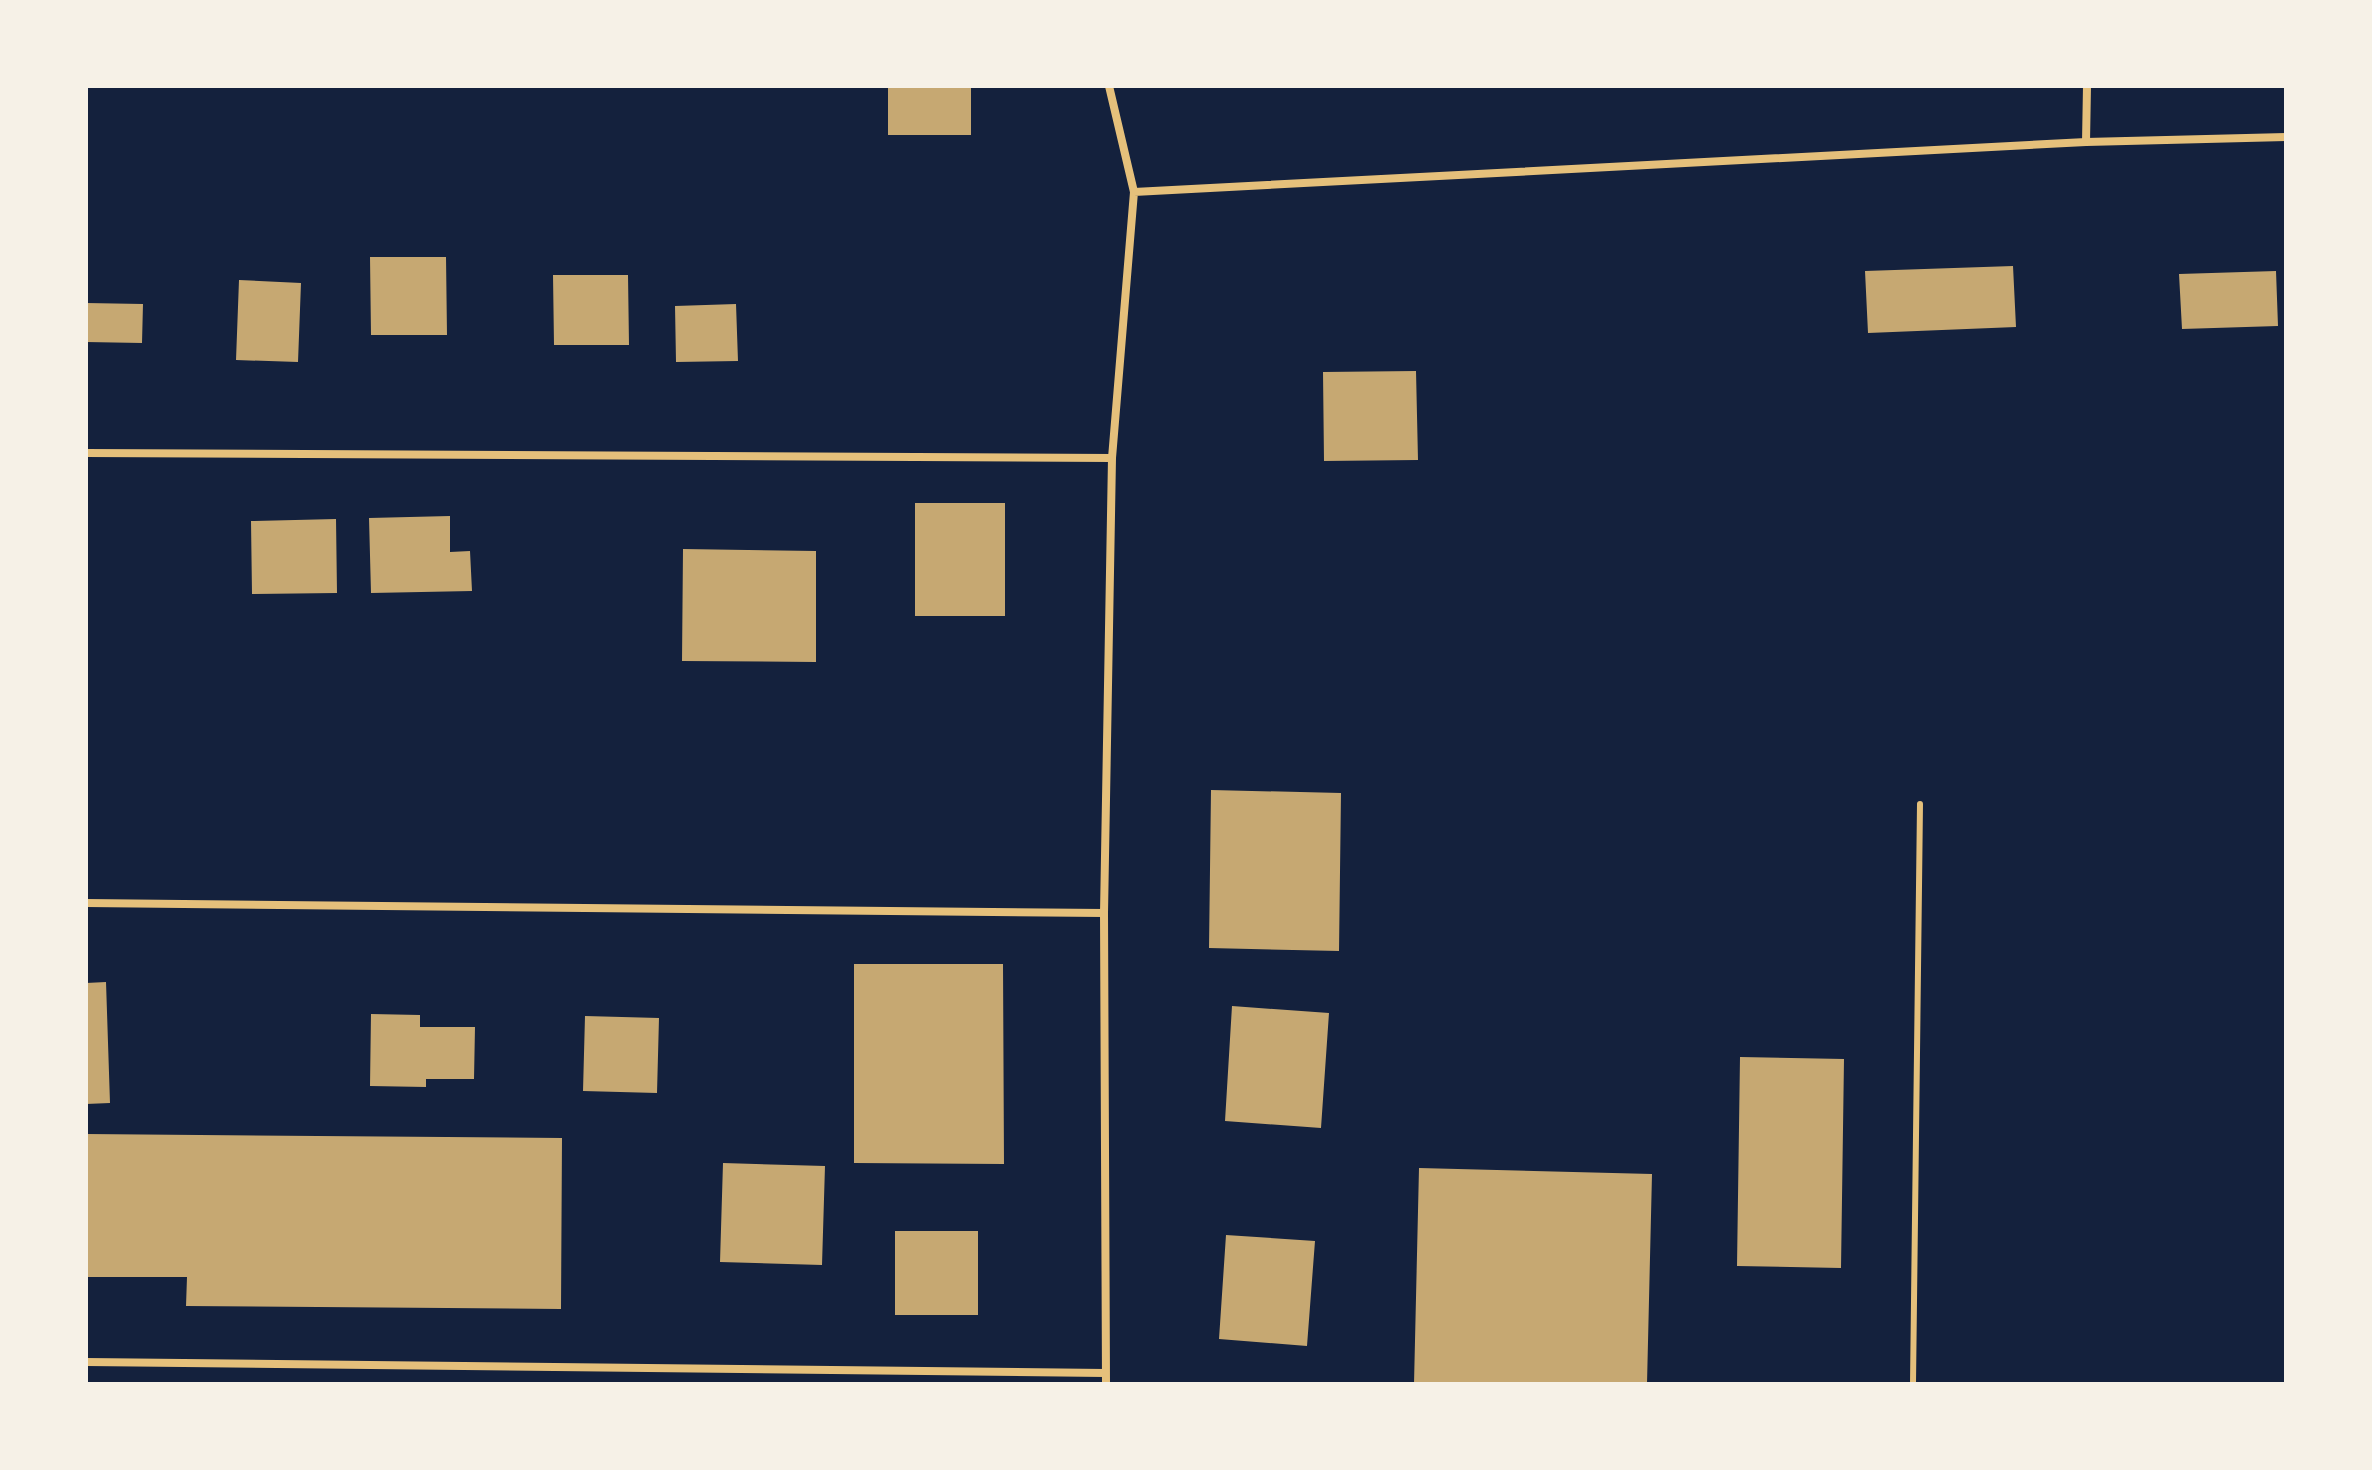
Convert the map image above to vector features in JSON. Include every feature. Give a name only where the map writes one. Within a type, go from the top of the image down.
[{"type":"street","points":[[1106,1384],[1104,913],[1112,458],[1134,192],[1109,86]]},
{"type":"street","points":[[2086,142],[2087,86]]},
{"type":"street","points":[[1134,192],[2086,142],[2286,137]]},
{"type":"street","points":[[86,453],[1112,458]]},
{"type":"street","points":[[86,903],[1104,913]]},
{"type":"street","points":[[86,1362],[1105,1373]]},
{"type":"lane","points":[[1913,1384],[1920,804]]},
{"type":"building","points":[[888,86],[971,86],[971,135],[888,135]]},
{"type":"building","points":[[370,257],[446,257],[447,335],[371,335]]},
{"type":"building","points":[[2013,266],[2016,327],[1868,333],[1865,271]]},
{"type":"building","points":[[2276,271],[2278,326],[2182,329],[2179,274]]},
{"type":"building","points":[[553,275],[628,275],[629,345],[554,345]]},
{"type":"building","points":[[239,280],[301,283],[298,362],[236,360]]},
{"type":"building","points":[[86,303],[143,304],[142,343],[86,342]]},
{"type":"building","points":[[736,304],[738,361],[676,362],[675,306]]},
{"type":"building","points":[[1416,371],[1418,460],[1324,461],[1323,372]]},
{"type":"building","points":[[915,503],[1005,503],[1005,616],[915,616]]},
{"type":"building","points":[[450,516],[450,552],[470,551],[472,591],[371,593],[369,518]]},
{"type":"building","points":[[336,519],[337,593],[252,594],[251,521]]},
{"type":"building","points":[[683,549],[816,551],[816,662],[682,661]]},
{"type":"building","points":[[1211,790],[1341,793],[1339,951],[1209,948]]},
{"type":"building","points":[[854,964],[1003,964],[1004,1164],[854,1163]]},
{"type":"building","points":[[106,982],[110,1103],[86,1104],[86,983]]},
{"type":"building","points":[[1232,1006],[1329,1013],[1321,1128],[1225,1121]]},
{"type":"building","points":[[371,1014],[420,1015],[420,1027],[475,1027],[474,1079],[426,1079],[426,1087],[370,1086]]},
{"type":"building","points":[[585,1016],[659,1018],[657,1093],[583,1091]]},
{"type":"building","points":[[1740,1057],[1844,1059],[1841,1268],[1737,1266]]},
{"type":"building","points":[[86,1134],[562,1138],[561,1309],[186,1306],[187,1277],[86,1277]]},
{"type":"building","points":[[723,1163],[825,1166],[822,1265],[720,1262]]},
{"type":"building","points":[[1419,1168],[1652,1174],[1647,1384],[1414,1384]]},
{"type":"building","points":[[895,1231],[978,1231],[978,1315],[895,1315]]},
{"type":"building","points":[[1226,1235],[1315,1241],[1307,1346],[1219,1339]]}]
